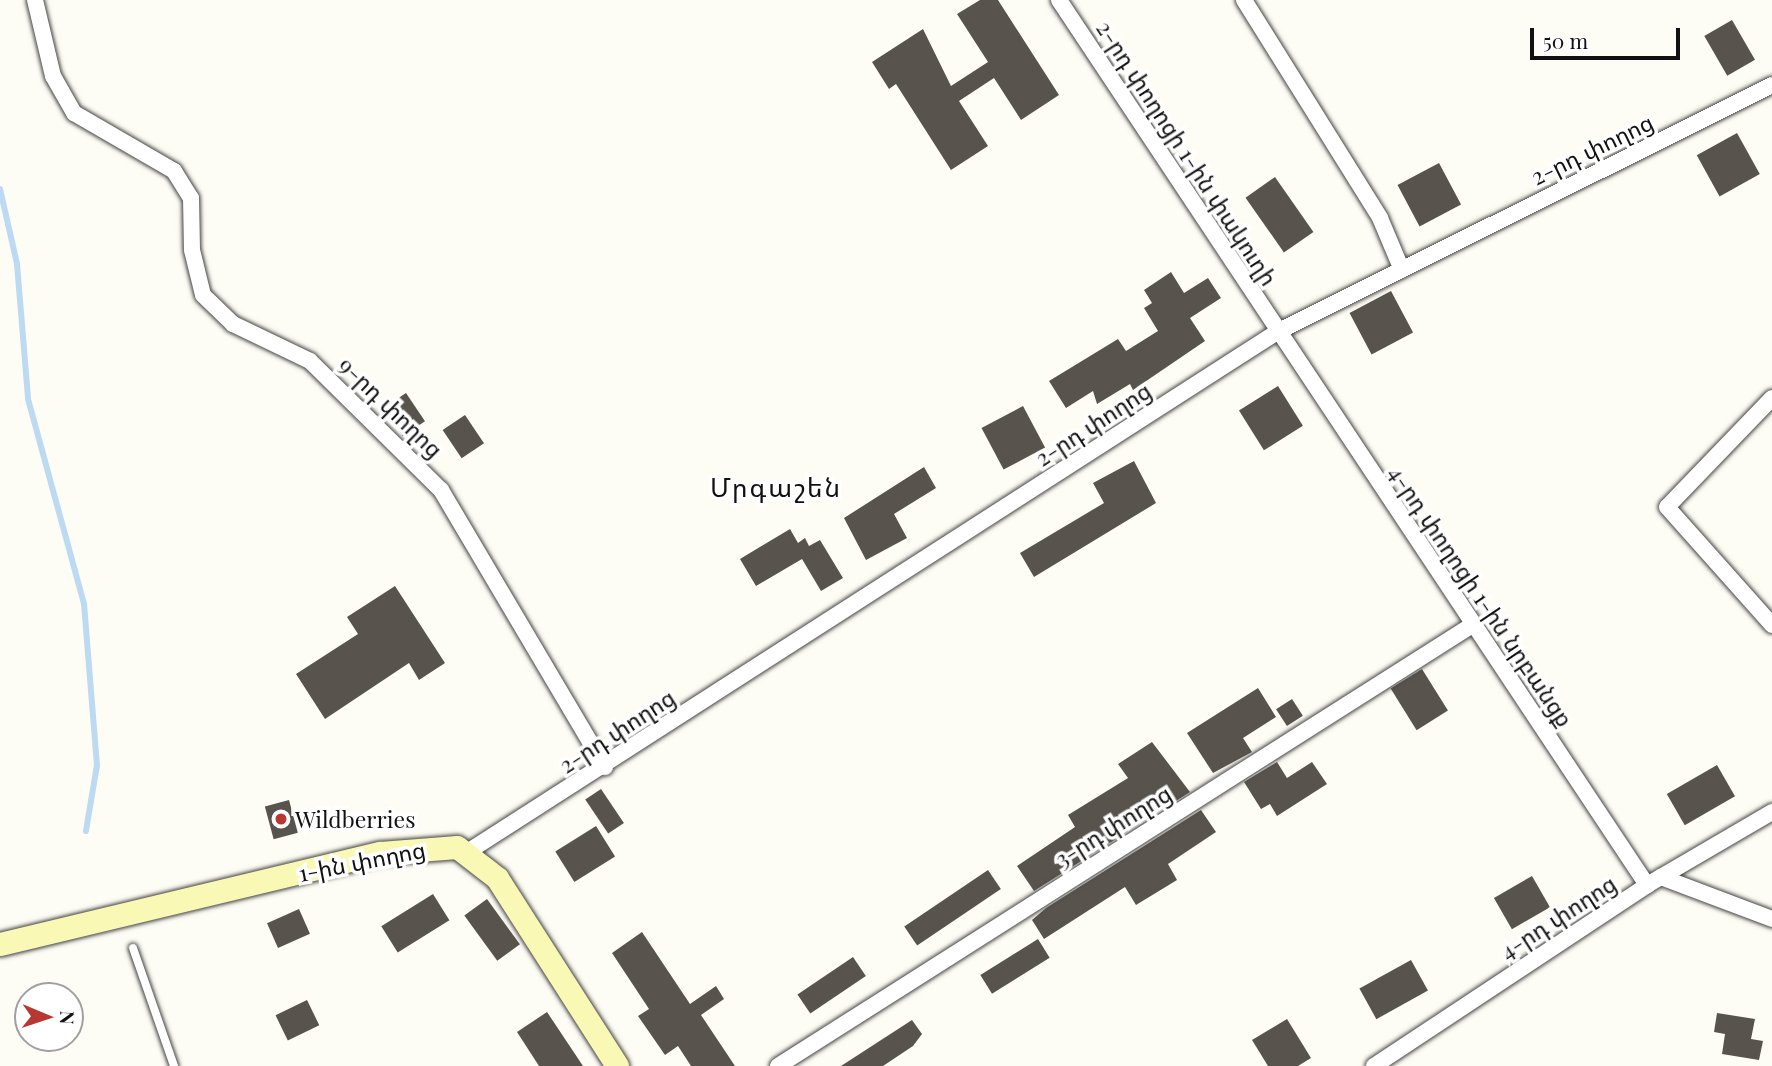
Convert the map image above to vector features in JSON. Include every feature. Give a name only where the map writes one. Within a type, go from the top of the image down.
[{"type":"main road","name":"1-ին փողոց","points":[[0,944],[380,853],[425,846],[468,852]]},
{"type":"main road","points":[[468,852],[497,878],[617,1066]]},
{"type":"street","name":"9-րդ փողոց","points":[[35,0],[53,76],[74,114],[174,171],[191,198],[192,250],[204,295],[233,324],[310,361],[441,490],[605,767]]},
{"type":"street","name":"2-րդ փողոցի 1-ին փակուղի","points":[[1059,0],[1277,332]]},
{"type":"street","points":[[1244,0],[1380,218],[1402,270]]},
{"type":"street","name":"2-րդ փողոց","points":[[468,852],[605,767],[1277,332],[1772,85]]},
{"type":"street","name":"4-րդ փողոցի 1-ին նրբանցք","points":[[1277,332],[1472,625],[1654,881]]},
{"type":"street","points":[[1772,398],[1667,507],[1772,625]]},
{"type":"street","name":"3-րդ փողոց","points":[[778,1066],[1472,625]]},
{"type":"street","name":"4-րդ փողոց","points":[[1374,1066],[1654,881],[1772,812]]},
{"type":"street","points":[[1654,881],[1772,919]]},
{"type":"lane","points":[[133,948],[174,1066]]},
{"type":"building","points":[[980,0],[998,0],[1059,95],[1021,120],[994,78],[959,101],[988,146],[951,170],[896,84],[889,89],[872,62],[923,29],[951,86],[988,62],[957,14]]},
{"type":"building","points":[[1732,20],[1755,60],[1727,76],[1704,36]]},
{"type":"building","points":[[1737,133],[1760,174],[1720,196],[1697,155]]},
{"type":"building","points":[[1439,163],[1461,204],[1420,227],[1398,185]]},
{"type":"building","points":[[1275,177],[1313,232],[1284,253],[1246,198]]},
{"type":"building","points":[[1171,272],[1184,293],[1208,278],[1221,298],[1190,318],[1205,341],[1133,390],[1130,384],[1097,404],[1093,391],[1066,408],[1049,381],[1118,339],[1126,351],[1158,331],[1144,308],[1152,303],[1144,290]]},
{"type":"building","points":[[1391,291],[1413,332],[1372,355],[1350,313]]},
{"type":"building","points":[[1278,386],[1303,426],[1264,450],[1239,410]]},
{"type":"building","points":[[406,393],[425,421],[403,436],[384,408]]},
{"type":"building","points":[[1023,406],[1045,447],[1004,470],[982,428]]},
{"type":"building","points":[[465,415],[484,443],[462,458],[443,430]]},
{"type":"building","points":[[1134,461],[1156,503],[1034,577],[1020,553],[1104,503],[1093,483]]},
{"type":"building","points":[[924,467],[936,488],[894,514],[907,538],[866,560],[844,518]]},
{"type":"building","points":[[790,529],[798,543],[805,538],[809,546],[820,540],[843,578],[821,591],[802,559],[756,586],[740,559]]},
{"type":"building","points":[[395,586],[445,663],[419,680],[409,663],[325,719],[296,674],[358,634],[347,617]]},
{"type":"building","points":[[1422,669],[1448,711],[1417,730],[1391,689]]},
{"type":"building","points":[[1258,688],[1276,717],[1243,738],[1252,752],[1213,773],[1187,733]]},
{"type":"building","points":[[1292,699],[1303,716],[1287,726],[1276,709]]},
{"type":"building","points":[[1152,742],[1190,792],[1034,891],[1017,866],[1075,827],[1068,815],[1128,778],[1118,764]]},
{"type":"building","points":[[1277,762],[1287,778],[1312,762],[1327,784],[1277,816],[1270,804],[1261,809],[1244,782]]},
{"type":"building","points":[[1717,765],[1735,796],[1685,825],[1667,794]]},
{"type":"building","points":[[601,789],[624,823],[608,834],[585,800]]},
{"type":"building","name":"Wildberries","points":[[289,800],[298,833],[274,839],[265,806]]},
{"type":"building","points":[[1201,810],[1216,832],[1168,864],[1177,880],[1136,905],[1125,887],[1044,939],[1032,920],[1046,908]]},
{"type":"building","points":[[596,826],[615,857],[574,882],[555,851]]},
{"type":"building","points":[[988,870],[1001,889],[917,946],[904,926]]},
{"type":"building","points":[[1532,876],[1550,907],[1512,929],[1494,898]]},
{"type":"building","points":[[433,894],[449,920],[398,953],[381,926]]},
{"type":"building","points":[[487,899],[520,944],[497,961],[464,915]]},
{"type":"building","points":[[299,909],[310,934],[278,948],[267,923]]},
{"type":"building","points":[[642,932],[690,1004],[716,986],[724,999],[701,1015],[735,1066],[691,1066],[678,1046],[665,1055],[638,1016],[649,1009],[612,953]]},
{"type":"building","points":[[1038,939],[1050,958],[992,994],[980,975]]},
{"type":"building","points":[[853,957],[866,976],[810,1014],[797,994]]},
{"type":"building","points":[[1411,960],[1428,991],[1376,1019],[1359,989]]},
{"type":"building","points":[[307,1000],[319,1025],[288,1041],[276,1015]]},
{"type":"building","points":[[547,1012],[583,1066],[539,1066],[517,1032]]},
{"type":"building","points":[[1717,1013],[1755,1019],[1751,1039],[1763,1041],[1759,1060],[1722,1054],[1725,1034],[1714,1032]]},
{"type":"building","points":[[1287,1019],[1311,1058],[1298,1066],[1268,1066],[1252,1040]]},
{"type":"building","points":[[912,1020],[922,1034],[913,1046],[883,1066],[841,1066]]},
{"type":"waterway","points":[[0,189],[17,264],[28,399],[84,604],[97,765],[86,831]]},
{"type":"place","name":"Wildberries","points":[[281,819]]},
{"type":"district","name":"Մրգաշեն","points":[[776,487]]}]
